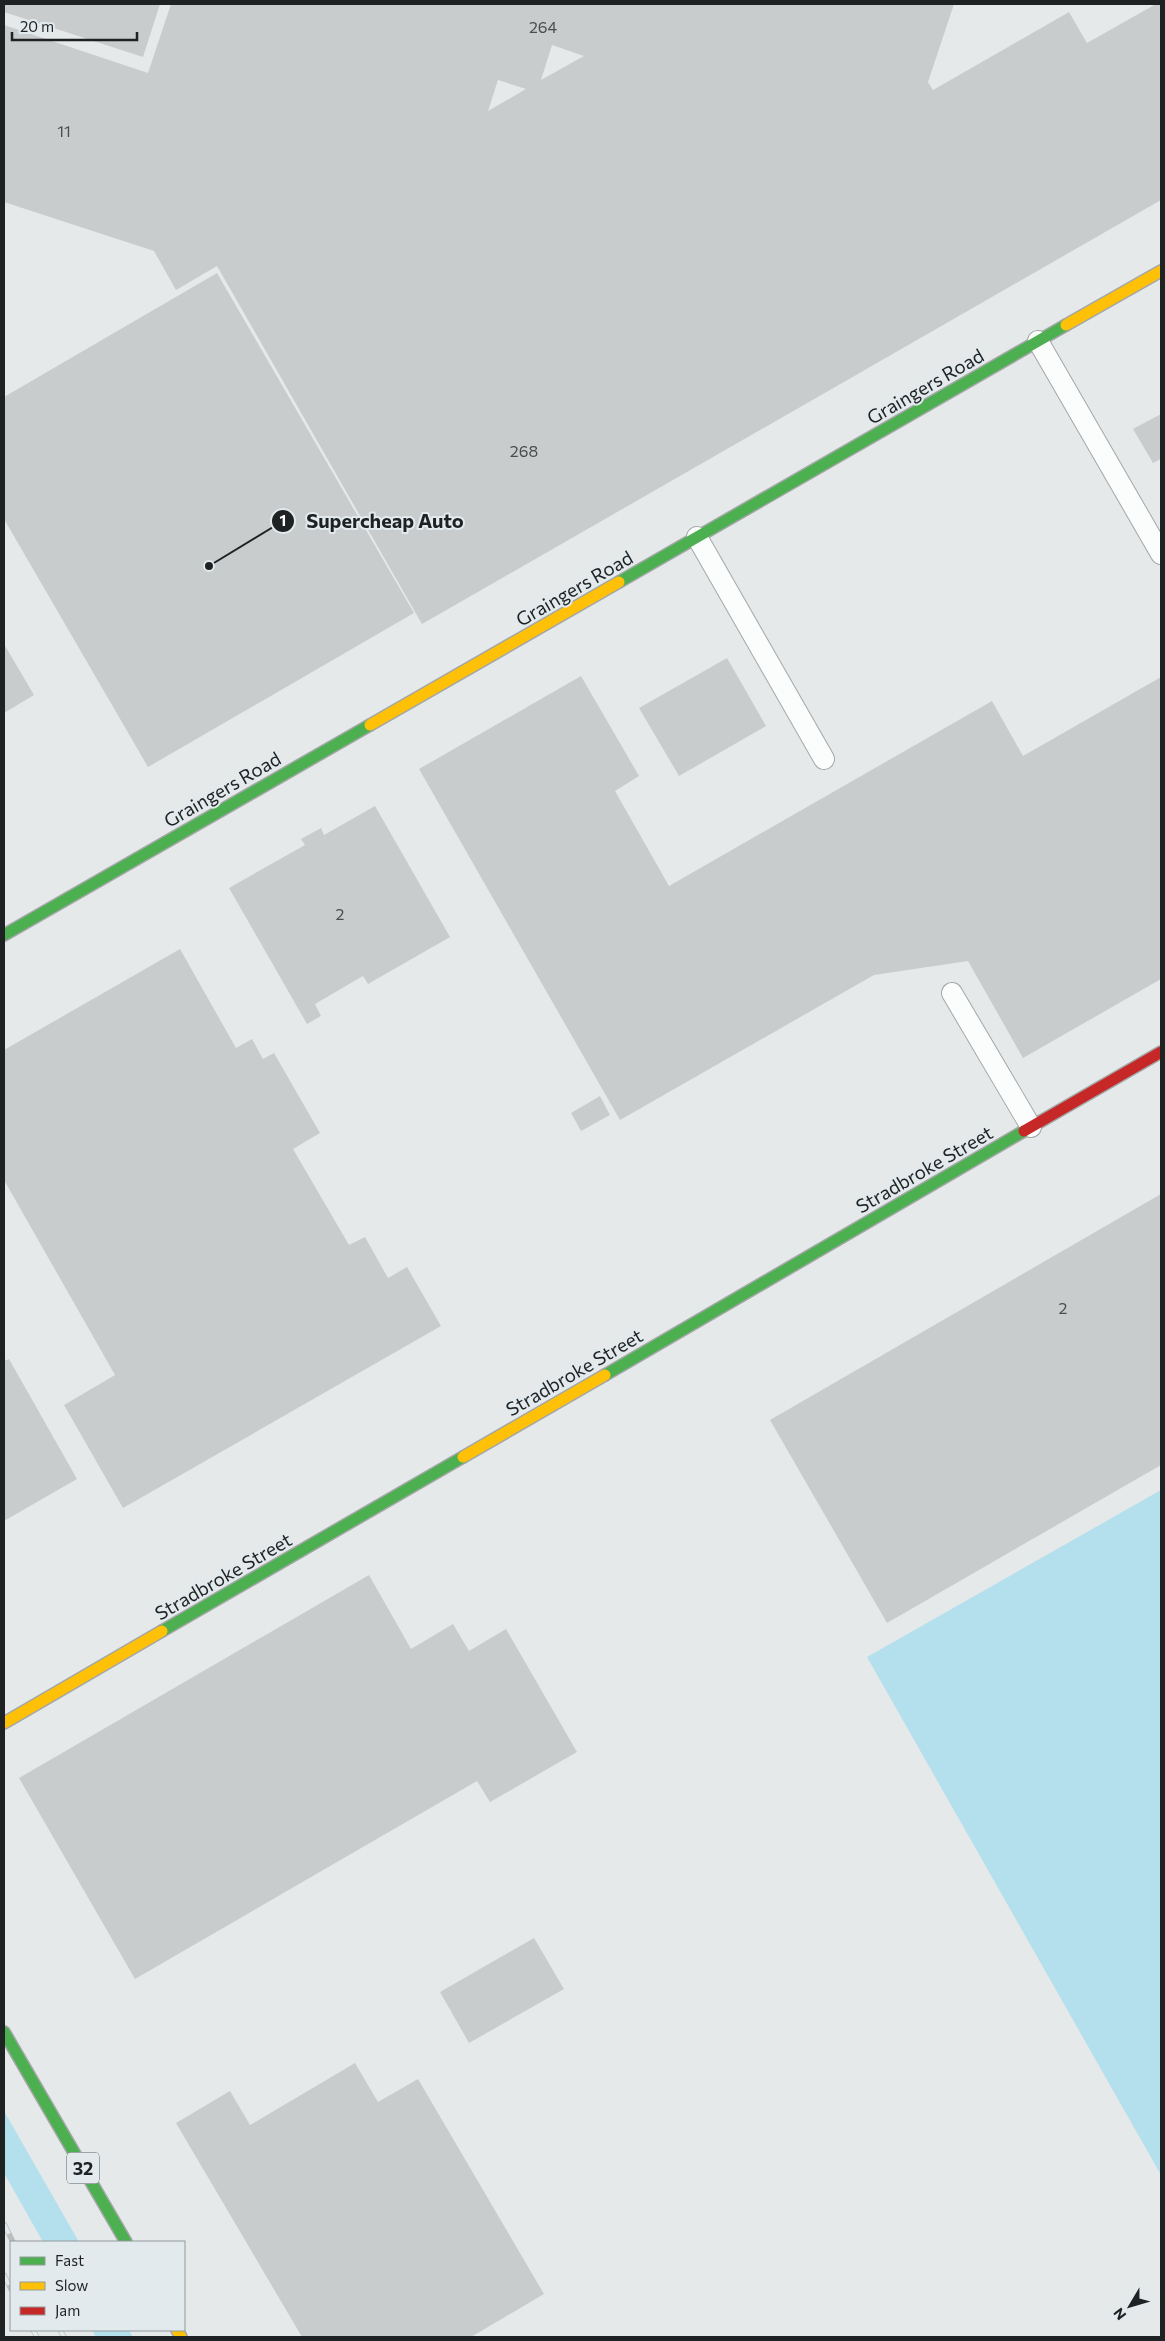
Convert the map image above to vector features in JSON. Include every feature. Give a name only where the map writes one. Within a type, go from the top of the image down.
[{"type":"street","name":"Graingers Road","points":[[4,935],[1161,271]]},
{"type":"street","name":"Stradbroke Street","points":[[4,1723],[1161,1052]]},
{"type":"street","name":"32","points":[[4,2032],[125,2241]]},
{"type":"lane","points":[[1038,341],[1161,554]]},
{"type":"lane","points":[[697,537],[824,759]]},
{"type":"lane","points":[[952,993],[1031,1128]]},
{"type":"shaded area","points":[[1161,1490],[1161,2175],[867,1657]]},
{"type":"shaded area","points":[[4,2111],[78,2241],[42,2241],[4,2173]]},
{"type":"shaded area","points":[[93,2331],[130,2331],[133,2337],[96,2337]]},
{"type":"building","points":[[4,4],[160,4],[143,57],[4,12]]},
{"type":"building","points":[[171,4],[954,4],[928,82],[933,90],[1069,12],[1087,43],[1156,4],[1161,4],[1161,200],[422,624],[217,266],[176,290],[154,251],[4,202],[4,25],[148,73]],"holes":[[[552,45],[584,56],[541,80]],[[498,80],[526,89],[488,111]]]},
{"type":"building","points":[[217,273],[414,613],[148,767],[4,519],[4,397]]},
{"type":"building","points":[[1161,414],[1161,459],[1153,463],[1133,429]]},
{"type":"building","points":[[4,644],[34,695],[4,713]]},
{"type":"building","points":[[727,658],[766,726],[679,776],[639,708]]},
{"type":"building","points":[[581,676],[639,776],[615,791],[669,886],[992,701],[1023,756],[1161,677],[1161,979],[1023,1058],[968,961],[874,975],[620,1120],[419,769]]},
{"type":"building","points":[[375,806],[450,937],[368,984],[363,976],[315,1004],[321,1016],[307,1024],[229,888],[305,845],[301,839],[321,828],[324,835]]},
{"type":"building","points":[[180,949],[236,1048],[252,1039],[263,1059],[274,1053],[320,1133],[293,1149],[349,1245],[365,1237],[388,1278],[407,1267],[441,1326],[123,1508],[64,1405],[115,1375],[4,1180],[4,1050]]},
{"type":"building","points":[[600,1096],[610,1115],[581,1131],[571,1113]]},
{"type":"building","points":[[1161,1194],[1161,1465],[887,1623],[770,1420]]},
{"type":"building","points":[[9,1359],[77,1479],[4,1521],[4,1361]]},
{"type":"building","points":[[369,1575],[411,1649],[453,1624],[469,1651],[506,1629],[577,1752],[490,1802],[477,1781],[135,1979],[19,1778]]},
{"type":"building","points":[[534,1938],[564,1989],[469,2043],[440,1992]]},
{"type":"building","points":[[355,2063],[378,2102],[418,2079],[544,2294],[471,2337],[302,2337],[176,2123],[230,2091],[250,2125]]},
{"type":"railway","points":[[4,2224],[12,2241]]},
{"type":"railway","points":[[4,2275],[10,2287]]},
{"type":"railway","points":[[34,2331],[37,2337]]},
{"type":"railway","points":[[61,2331],[64,2337]]},
{"type":"traffic: fast","points":[[619,582],[1066,325]]},
{"type":"traffic: fast","points":[[4,935],[370,725]]},
{"type":"traffic: fast","points":[[605,1375],[1024,1131]]},
{"type":"traffic: fast","points":[[162,1631],[463,1457]]},
{"type":"traffic: fast","points":[[4,2032],[125,2241]]},
{"type":"traffic: slow","points":[[1066,325],[1161,271]]},
{"type":"traffic: slow","points":[[370,725],[619,582]]},
{"type":"traffic: slow","points":[[463,1457],[605,1375]]},
{"type":"traffic: slow","points":[[4,1723],[162,1631]]},
{"type":"traffic: slow","points":[[178,2331],[181,2337]]},
{"type":"traffic: jam","points":[[1024,1131],[1161,1052]]},
{"type":"place","name":"Supercheap Auto","points":[[209,566]]}]
